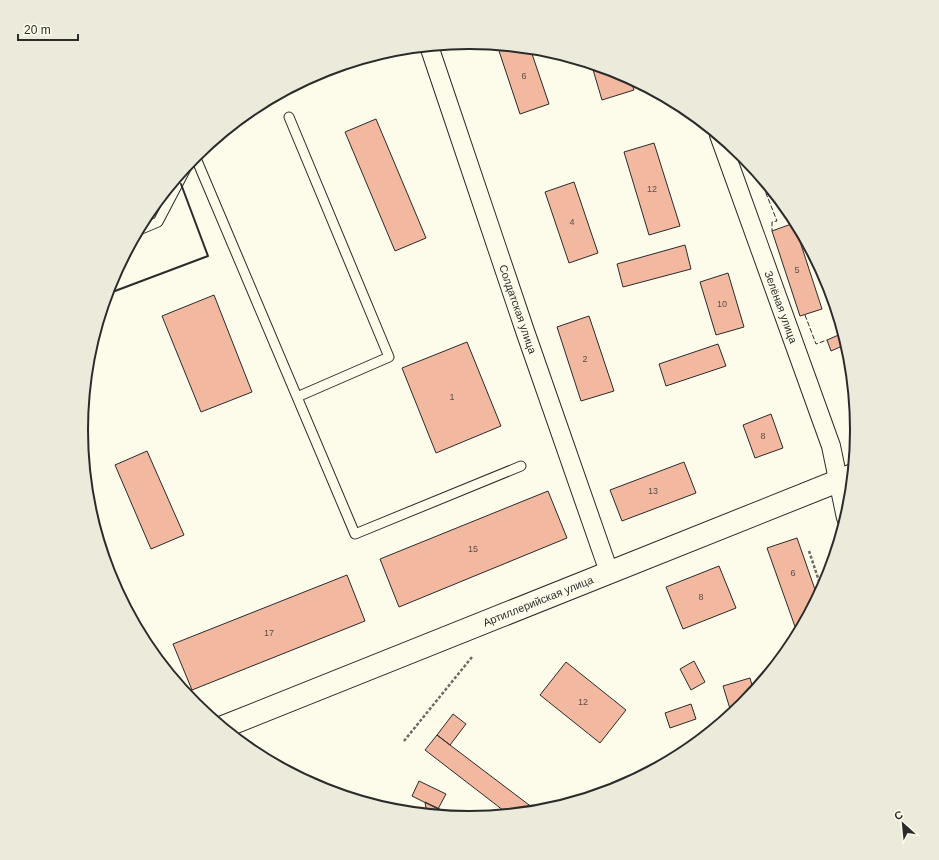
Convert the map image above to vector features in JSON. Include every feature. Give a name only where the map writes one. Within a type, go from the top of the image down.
[{"type":"street","name":"Солдатская улица","points":[[431,51],[608,572]]},
{"type":"street","name":"Зелёная улица","points":[[723,146],[831,446],[846,478]]},
{"type":"street","name":"Артиллерийская улица","points":[[229,725],[846,478]]},
{"type":"lane","points":[[289,117],[389,357],[297,397]]},
{"type":"lane","points":[[198,163],[355,534],[521,466]]},
{"type":"lane","points":[[148,226],[158,222],[177,187]]},
{"type":"path","points":[[809,552],[819,581]]},
{"type":"path","points":[[404,741],[472,657]]},
{"type":"building","points":[[499,50],[532,54],[549,104],[520,114]]},
{"type":"building","points":[[593,69],[633,86],[634,90],[602,100]]},
{"type":"building","points":[[376,119],[426,238],[395,251],[345,132]]},
{"type":"building","points":[[654,143],[680,226],[649,235],[624,152]]},
{"type":"building","points":[[574,182],[598,253],[569,263],[545,192]]},
{"type":"building","points":[[790,225],[800,242],[822,309],[800,316],[772,231]]},
{"type":"building","points":[[685,245],[691,269],[623,287],[617,264]]},
{"type":"building","points":[[728,273],[744,327],[716,335],[700,282]]},
{"type":"building","points":[[214,295],[252,392],[201,412],[162,316]]},
{"type":"building","points":[[589,316],[614,391],[581,401],[557,327]]},
{"type":"building","points":[[839,335],[841,347],[831,351],[827,340]]},
{"type":"building","points":[[467,342],[501,426],[436,453],[402,368]]},
{"type":"building","points":[[718,344],[726,366],[666,386],[659,364]]},
{"type":"building","points":[[771,414],[783,448],[755,458],[743,425]]},
{"type":"building","points":[[147,451],[184,535],[151,549],[115,465]]},
{"type":"building","points":[[684,462],[696,493],[622,521],[610,490]]},
{"type":"building","points":[[548,491],[567,538],[399,607],[380,559]]},
{"type":"building","points":[[797,538],[815,590],[795,627],[767,548]]},
{"type":"building","points":[[719,566],[736,608],[683,629],[666,587]]},
{"type":"building","points":[[347,575],[365,621],[192,690],[173,644]]},
{"type":"building","points":[[694,661],[705,682],[691,690],[680,669]]},
{"type":"building","points":[[566,662],[626,710],[600,743],[540,695]]},
{"type":"building","points":[[750,678],[752,685],[730,708],[723,686]]},
{"type":"building","points":[[691,704],[696,719],[670,728],[665,713]]},
{"type":"building","points":[[453,714],[466,724],[450,745],[437,735]]},
{"type":"building","points":[[437,735],[531,806],[502,809],[425,750]]},
{"type":"building","points":[[419,781],[446,794],[438,809],[412,796]]},
{"type":"building","points":[[425,802],[441,810],[426,808]]},
{"type":"fence","points":[[764,189],[777,221],[772,222],[772,231]]},
{"type":"fence","points":[[805,315],[816,344],[827,340]]},
{"type":"wall","points":[[115,291],[208,256],[181,184]]}]
